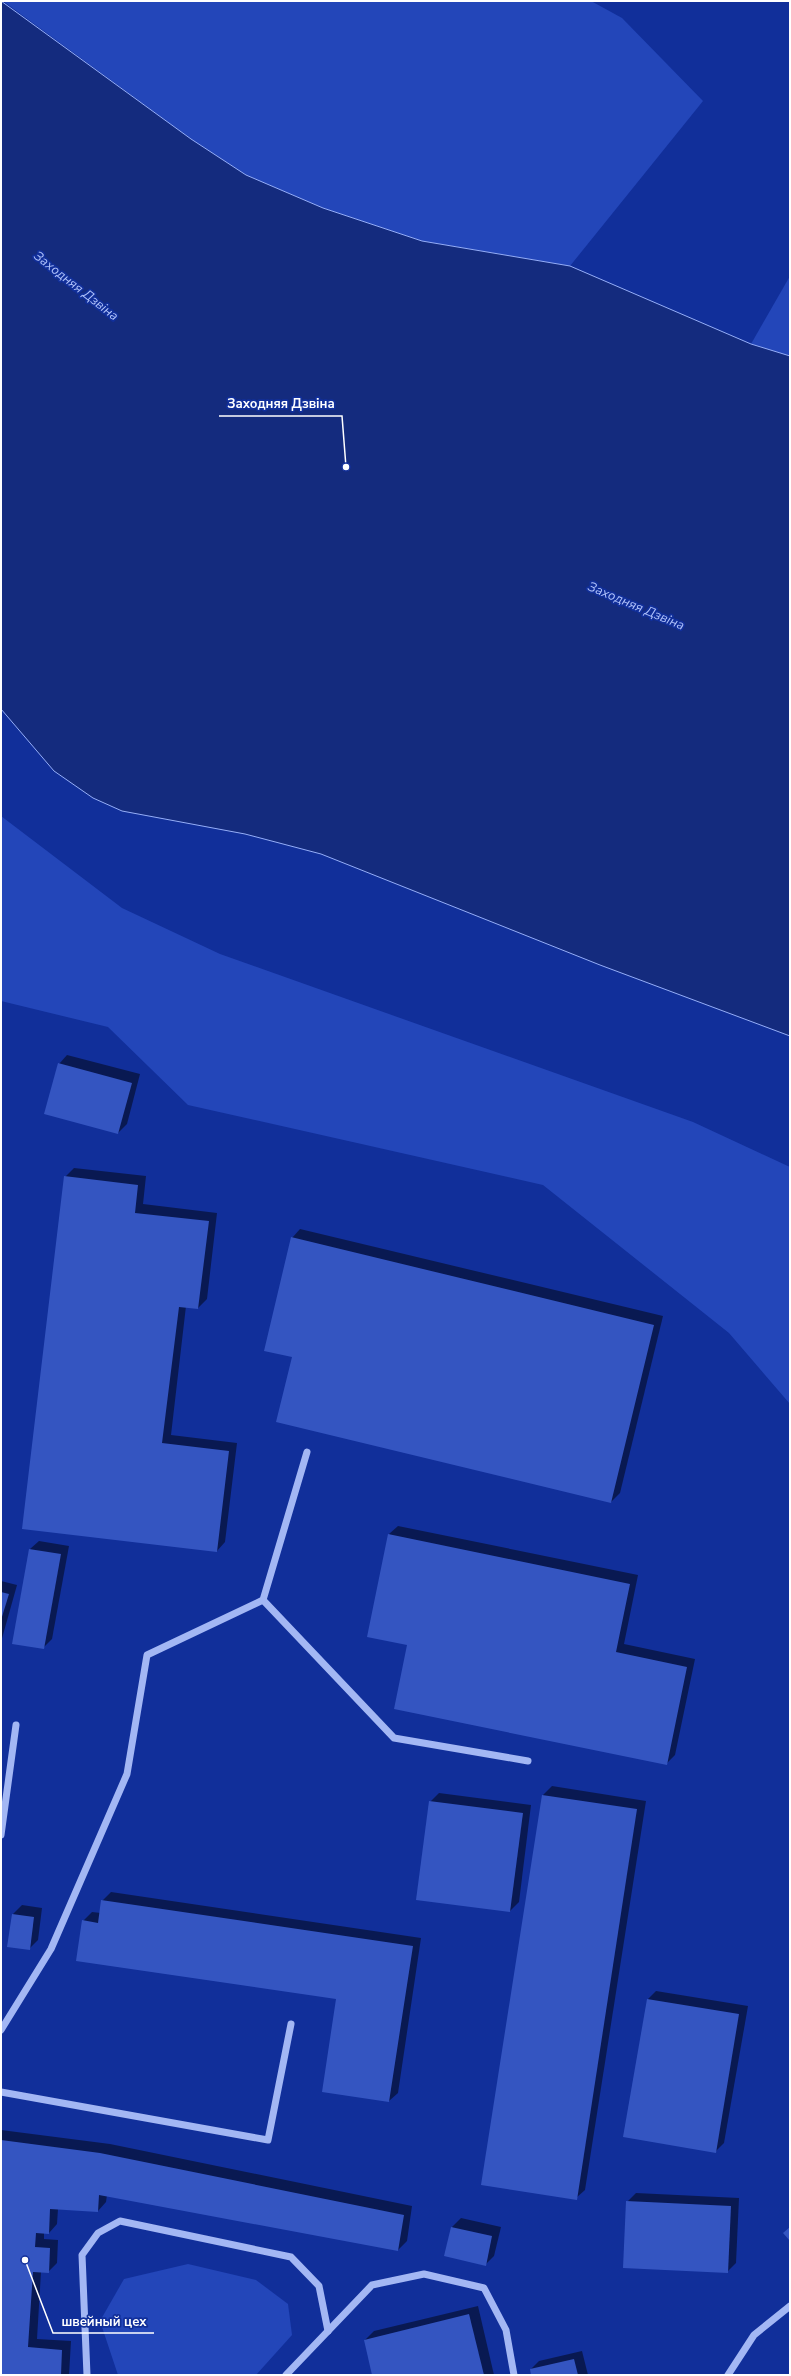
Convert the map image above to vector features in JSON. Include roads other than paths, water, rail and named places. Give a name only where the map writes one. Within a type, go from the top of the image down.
[{"type":"street","points":[[1,2030],[51,1949],[127,1774],[146,1655],[263,1600],[306,1452]]},
{"type":"street","points":[[263,1600],[394,1738],[528,1761]]},
{"type":"street","points":[[1,1835],[16,1725]]},
{"type":"street","points":[[1,2092],[268,2140],[291,2024]]},
{"type":"street","points":[[87,2375],[82,2255],[98,2233],[120,2221],[291,2257],[319,2286],[328,2331]]},
{"type":"street","points":[[286,2375],[372,2285],[424,2274],[484,2288],[506,2330],[514,2375]]},
{"type":"street","points":[[728,2375],[754,2335],[790,2306]]},
{"type":"water","points":[[1,1],[191,139],[246,175],[323,208],[422,241],[570,266],[751,344],[790,356],[790,1036],[600,965],[321,854],[245,834],[122,811],[93,798],[54,771],[1,709]]},
{"type":"place","name":"Заходняя Дзвіна","points":[[346,467]]},
{"type":"place","name":"швейный цех","points":[[25,2260]]}]
